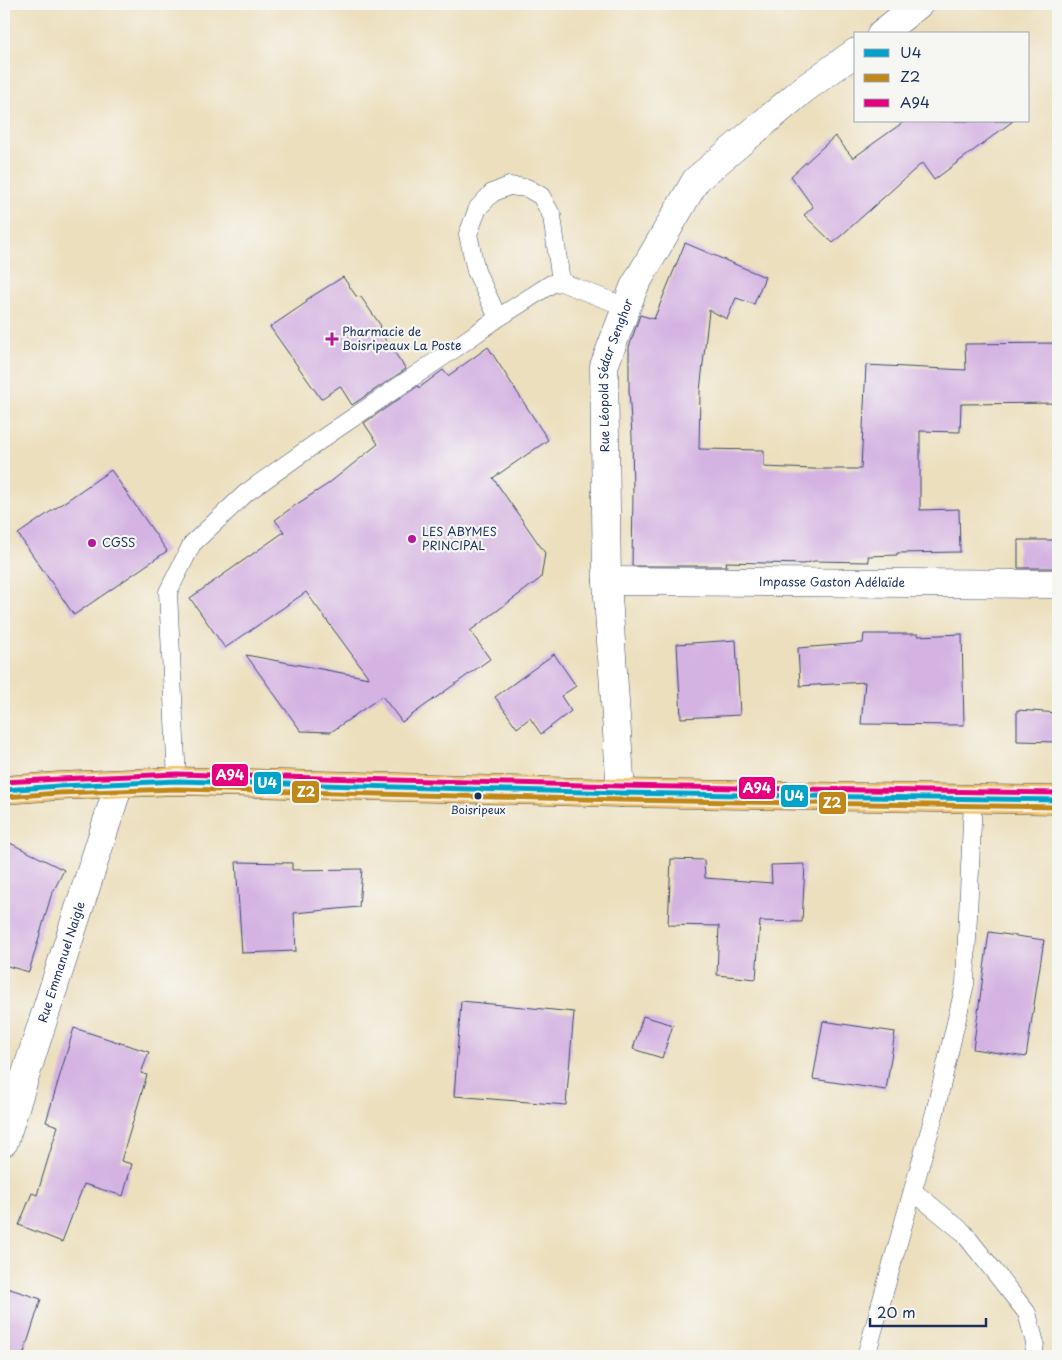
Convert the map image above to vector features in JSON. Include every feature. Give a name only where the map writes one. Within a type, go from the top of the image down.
[{"type":"main road","points":[[4,790],[177,781],[621,793],[1058,800]]},
{"type":"street","points":[[884,32],[919,4]]},
{"type":"street","name":"Rue Léopold Sédar Senghor","points":[[621,793],[607,580],[604,366],[634,287],[696,180],[804,89],[854,53]]},
{"type":"street","name":"Impasse Gaston Adélaïde","points":[[607,580],[1058,584]]},
{"type":"street","name":"Rue Emmanuel Naigle","points":[[4,1142],[119,784]]},
{"type":"lane","points":[[498,318],[476,271],[468,234],[478,208],[492,193],[508,186],[527,188],[541,196],[552,216],[561,282]]},
{"type":"lane","points":[[177,781],[168,592],[192,544],[246,493],[498,318],[551,284],[561,282],[626,307]]},
{"type":"lane","points":[[866,1356],[935,1112],[965,984],[973,799]]},
{"type":"lane","points":[[913,1191],[963,1232],[1027,1313],[1035,1343],[1033,1356]]},
{"type":"building","points":[[904,122],[1012,122],[934,180],[922,163],[833,243],[804,215],[813,207],[791,176],[835,136],[853,158]]},
{"type":"building","points":[[685,243],[765,277],[754,304],[736,298],[727,319],[709,310],[700,391],[699,449],[764,450],[764,467],[861,469],[866,365],[966,370],[965,344],[1058,343],[1058,403],[961,404],[960,432],[920,431],[920,510],[959,509],[960,552],[897,553],[897,555],[868,556],[869,562],[814,561],[803,564],[726,562],[727,566],[632,566],[633,492],[629,347],[640,315],[654,319]]},
{"type":"building","name":"Pharmacie de Boisripeaux La Poste","points":[[343,277],[356,296],[361,297],[381,326],[378,329],[406,369],[352,405],[340,386],[321,399],[270,327],[307,302],[306,300]]},
{"type":"building","name":"LES ABYMES PRINCIPAL","points":[[488,347],[548,440],[493,478],[545,553],[541,578],[470,631],[490,659],[402,722],[382,696],[331,732],[301,731],[246,655],[369,678],[306,592],[225,648],[190,598],[284,532],[275,520],[328,484],[378,444],[364,423],[418,386],[419,388],[443,370],[448,376]]},
{"type":"building","name":"CGSS","points":[[111,470],[167,551],[74,615],[18,534]]},
{"type":"building","points":[[1018,540],[1054,540],[1054,568],[1018,568]]},
{"type":"building","points":[[864,634],[918,634],[918,636],[962,634],[964,725],[861,724],[865,682],[800,686],[798,648],[863,643]]},
{"type":"building","points":[[736,640],[740,715],[681,718],[677,644]]},
{"type":"building","points":[[554,654],[576,686],[561,696],[571,711],[541,734],[530,718],[517,728],[495,697]]},
{"type":"building","points":[[1017,710],[1058,713],[1058,742],[1017,741]]},
{"type":"building","points":[[4,840],[64,870],[51,896],[29,972],[4,965]]},
{"type":"building","points":[[671,859],[704,860],[705,878],[772,883],[771,865],[805,864],[802,922],[760,921],[756,979],[717,975],[719,926],[668,925]]},
{"type":"building","points":[[236,862],[292,863],[292,870],[362,869],[359,907],[294,913],[296,951],[242,953]]},
{"type":"building","points":[[989,932],[1044,940],[1026,1057],[973,1049]]},
{"type":"building","points":[[461,1001],[574,1012],[566,1105],[454,1096]]},
{"type":"building","points":[[643,1016],[673,1025],[662,1058],[633,1049]]},
{"type":"building","points":[[823,1021],[895,1032],[886,1090],[813,1079]]},
{"type":"building","points":[[74,1028],[149,1052],[141,1073],[147,1075],[121,1161],[132,1164],[123,1196],[84,1184],[62,1242],[19,1225],[32,1193],[37,1195],[58,1126],[46,1122]]},
{"type":"building","points":[[4,1287],[41,1299],[23,1356],[4,1356]]},
{"type":"transit line","name":"A94","points":[[4,782],[177,774],[621,786],[1058,793]]},
{"type":"transit line","name":"U4","points":[[4,790],[177,781],[621,793],[1058,800]]},
{"type":"transit line","name":"Z2","points":[[5,797],[177,789],[621,800],[1058,807]]},
{"type":"place","name":"Pharmacie de Boisripeaux La Poste","points":[[332,339]]},
{"type":"place","name":"LES ABYMES PRINCIPAL","points":[[412,539]]},
{"type":"place","name":"CGSS","points":[[92,543]]},
{"type":"place","name":"Boisripeux","points":[[478,796]]}]
